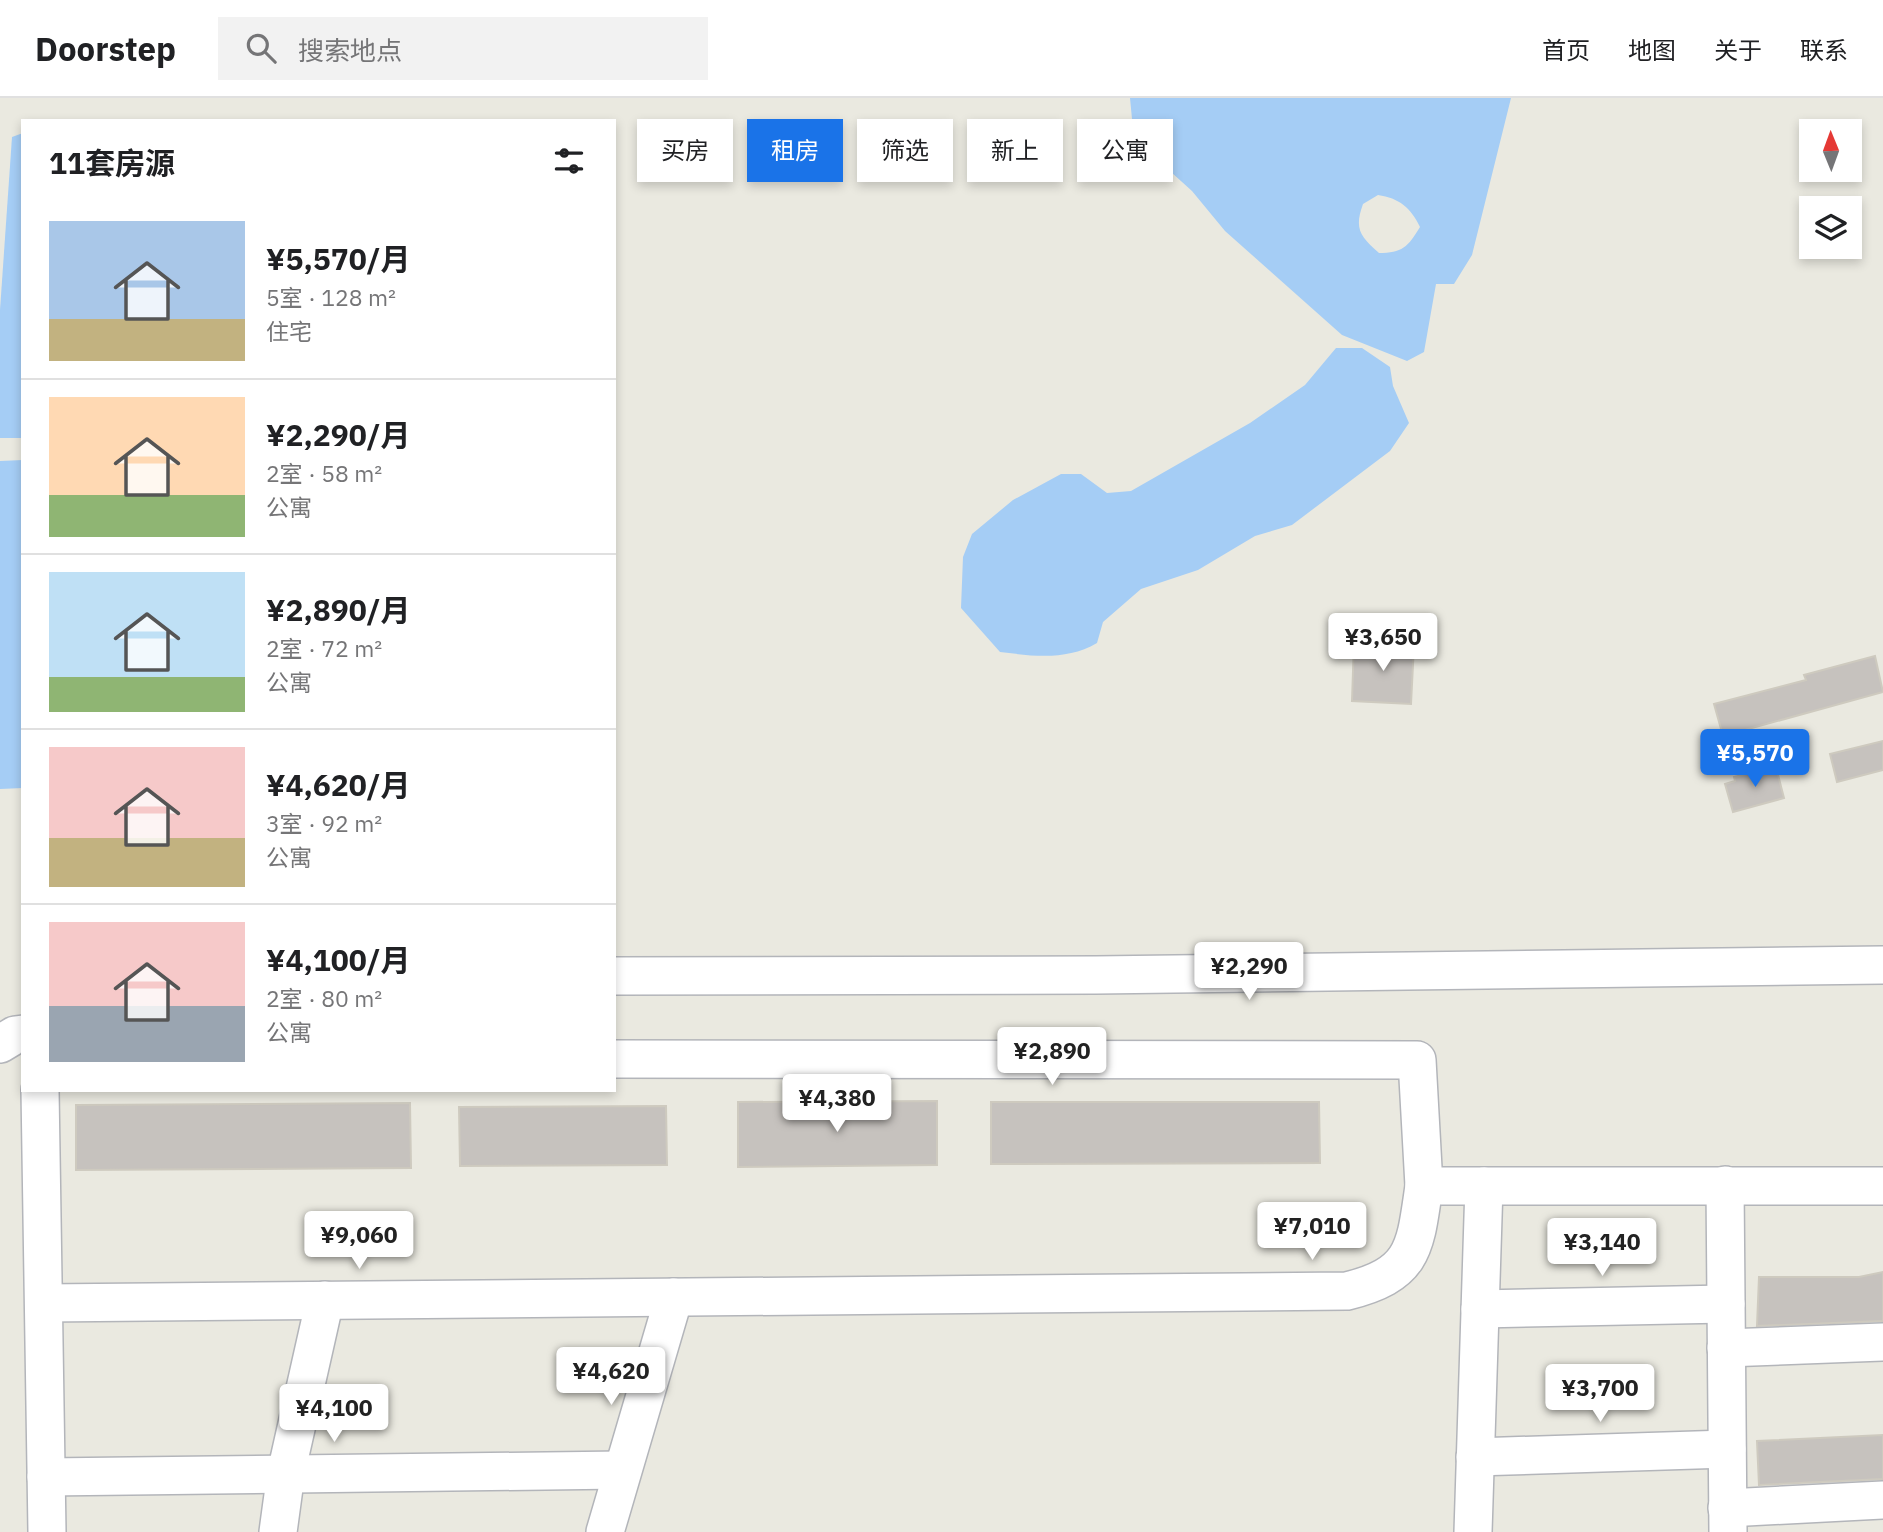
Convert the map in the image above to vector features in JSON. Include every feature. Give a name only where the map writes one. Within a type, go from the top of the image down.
[{"type":"street","points":[[616,976],[1096,975],[1883,965]]},
{"type":"street","points":[[0,1044],[21,1034]]},
{"type":"street","points":[[44,1303],[1347,1291],[1363,1287],[1401,1269],[1417,1234],[1424,1186],[1417,1060],[616,1059]]},
{"type":"street","points":[[40,1092],[47,1532]]},
{"type":"street","points":[[1725,1185],[1728,1520],[1883,1500]]},
{"type":"street","points":[[1424,1186],[1883,1186]]},
{"type":"street","points":[[1473,1532],[1484,1186]]},
{"type":"street","points":[[605,1532],[674,1297]]},
{"type":"street","points":[[278,1532],[286,1474],[324,1300]]},
{"type":"street","points":[[1480,1308],[1726,1304]]},
{"type":"street","points":[[1726,1348],[1883,1342]]},
{"type":"street","points":[[1475,1457],[1727,1449]]},
{"type":"street","points":[[46,1477],[622,1470]]},
{"type":"water","points":[[1130,98],[1511,98],[1472,255],[1454,284],[1436,284],[1424,352],[1407,361],[1342,335],[1225,231],[1192,191],[1173,174],[1173,119],[1132,119]],"holes":[[[1378,195],[1404,205],[1420,227],[1404,248],[1379,253],[1363,237],[1359,220],[1363,204]]]},
{"type":"water","points":[[21,134],[21,438],[0,438],[0,310],[12,137]]},
{"type":"water","points":[[1336,348],[1362,348],[1390,367],[1393,386],[1409,423],[1390,451],[1292,525],[1255,536],[1198,570],[1141,589],[1103,622],[1097,643],[1074,653],[1050,656],[1000,652],[961,608],[963,557],[972,534],[1013,500],[1061,474],[1081,474],[1107,493],[1131,491],[1250,423],[1305,385]]},
{"type":"water","points":[[21,460],[21,788],[0,789],[0,461]]},
{"type":"building","points":[[1354,642],[1414,645],[1411,704],[1352,701]]},
{"type":"building","points":[[1875,656],[1883,692],[1723,736],[1714,704],[1806,680],[1804,675]]},
{"type":"building","points":[[1883,741],[1883,770],[1837,782],[1830,754]]},
{"type":"building","points":[[1776,767],[1784,798],[1733,812],[1725,784],[1735,781],[1734,777]]},
{"type":"building","points":[[937,1101],[937,1165],[738,1167],[738,1102]]},
{"type":"building","points":[[991,1102],[1319,1102],[1320,1163],[991,1164]]},
{"type":"building","points":[[410,1103],[411,1168],[76,1170],[76,1105]]},
{"type":"building","points":[[666,1106],[667,1165],[460,1166],[459,1107]]},
{"type":"building","points":[[1883,1272],[1883,1321],[1757,1326],[1759,1277],[1859,1277]]},
{"type":"building","points":[[1883,1435],[1883,1479],[1759,1485],[1757,1441]]}]
